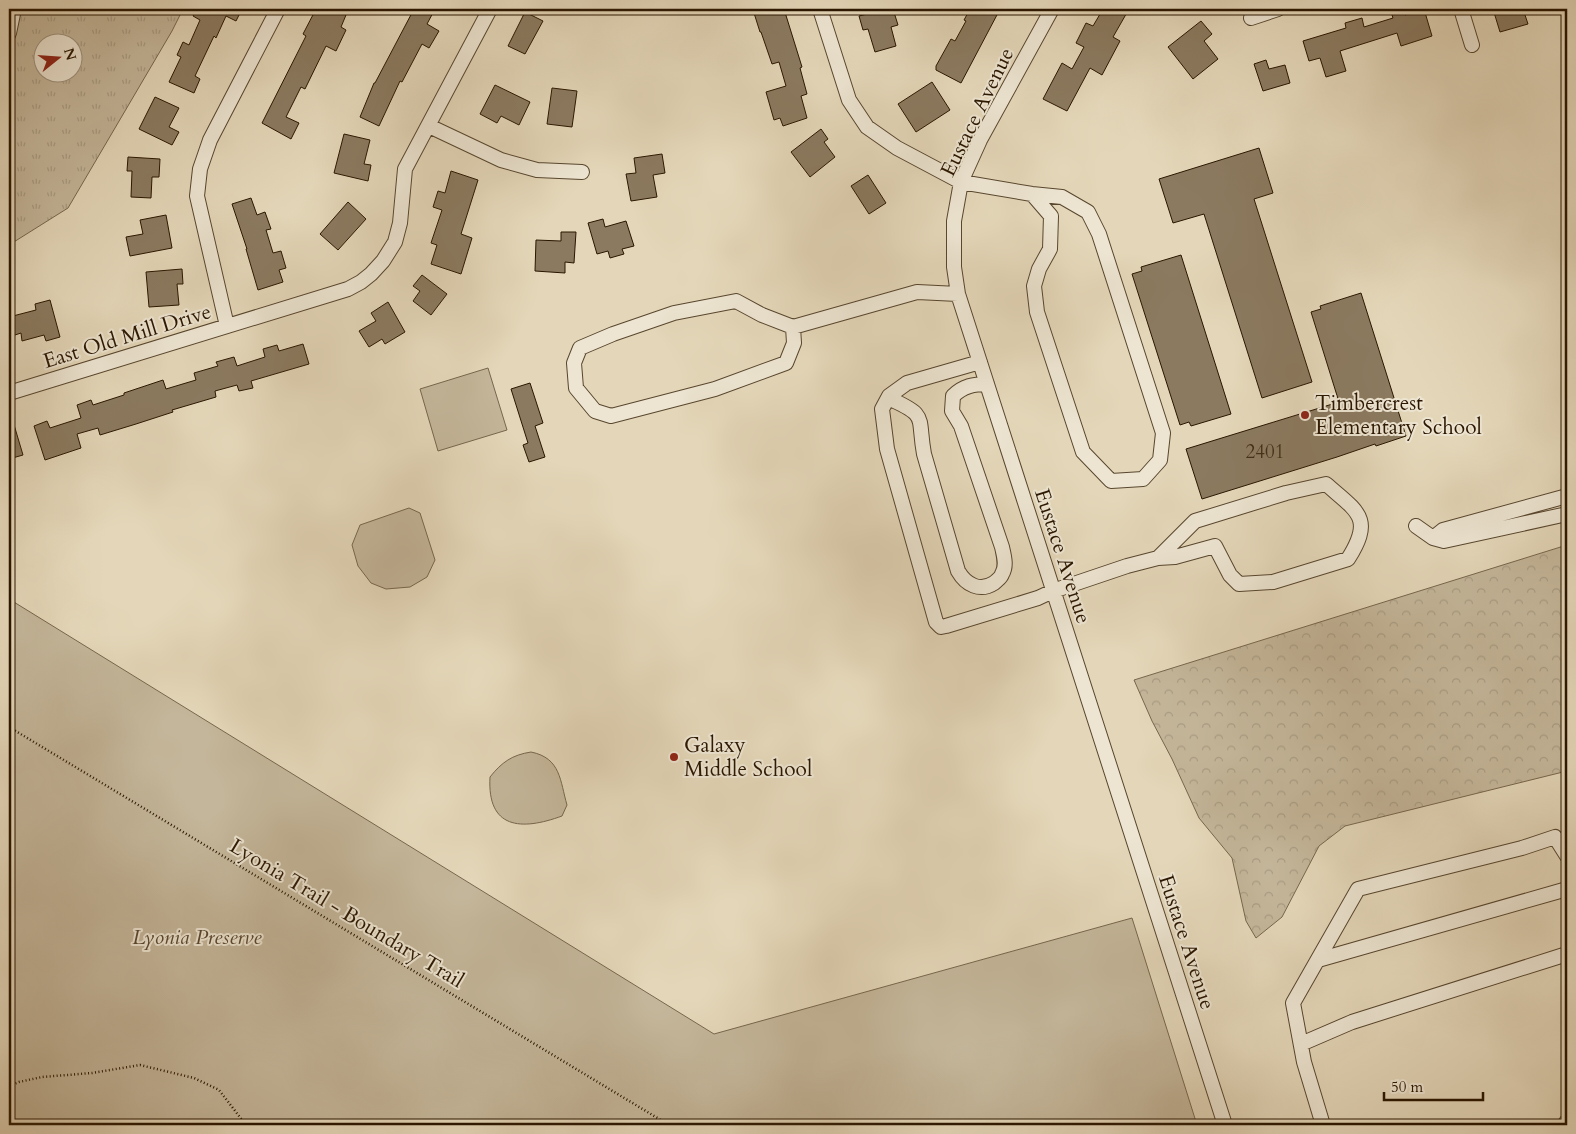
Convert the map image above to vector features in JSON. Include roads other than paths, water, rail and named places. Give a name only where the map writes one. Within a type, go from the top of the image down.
[{"type":"street","points":[[9,34],[14,9]]},
{"type":"street","points":[[227,326],[201,217],[197,196],[197,182],[204,154],[210,140],[278,9]]},
{"type":"street","name":"East Old Mill Drive","points":[[9,393],[348,289],[372,274],[395,242],[400,223],[405,169],[490,9]]},
{"type":"street","points":[[820,9],[849,100],[867,126],[897,148],[960,182],[1062,197],[1088,212],[1099,234],[1163,433],[1160,460],[1142,479],[1111,481],[1083,452],[1037,312],[1034,286],[1050,249],[1051,216],[1032,194]]},
{"type":"street","name":"Eustace Avenue","points":[[1052,9],[980,140],[960,182],[954,221],[954,267],[958,294],[1225,1125]]},
{"type":"street","points":[[1251,18],[1278,9]]},
{"type":"street","points":[[1462,9],[1472,45]]},
{"type":"street","points":[[429,126],[510,162],[537,170],[582,172]]},
{"type":"street","points":[[793,326],[794,343],[786,363],[715,389],[612,416],[595,411],[576,388],[574,363],[580,348],[674,313],[736,301],[762,315],[793,326],[917,292],[958,294]]},
{"type":"street","points":[[980,362],[906,383],[888,398],[882,409],[887,449],[936,622],[940,627],[1038,598],[1126,566],[1158,558],[1175,557],[1215,546],[1230,575],[1239,584],[1273,582],[1348,559],[1358,543],[1363,528],[1355,509],[1326,484],[1195,521],[1158,558]]},
{"type":"street","points":[[888,398],[913,410],[921,421],[924,454],[958,571],[963,580],[973,587],[982,587],[992,584],[1002,576],[1005,567],[1002,547],[961,426],[952,411],[953,396],[959,390],[975,384],[987,384]]},
{"type":"street","points":[[1433,538],[1443,530],[1567,496]]},
{"type":"street","points":[[1416,526],[1433,538],[1444,541],[1567,514]]},
{"type":"street","points":[[1323,1125],[1304,1062],[1293,1003],[1358,889],[1522,848],[1555,837],[1567,856]]},
{"type":"street","points":[[1318,960],[1567,889]]},
{"type":"street","points":[[1301,1044],[1352,1022],[1567,954]]},
{"type":"street","points":[[1564,1125],[1567,1121]]},
{"type":"place","name":"Timbercrest Elementary School","points":[[1305,415]]},
{"type":"place","name":"Galaxy Middle School","points":[[674,757]]},
{"type":"park label","name":"Lyonia Preserve","points":[[197,937]]}]
